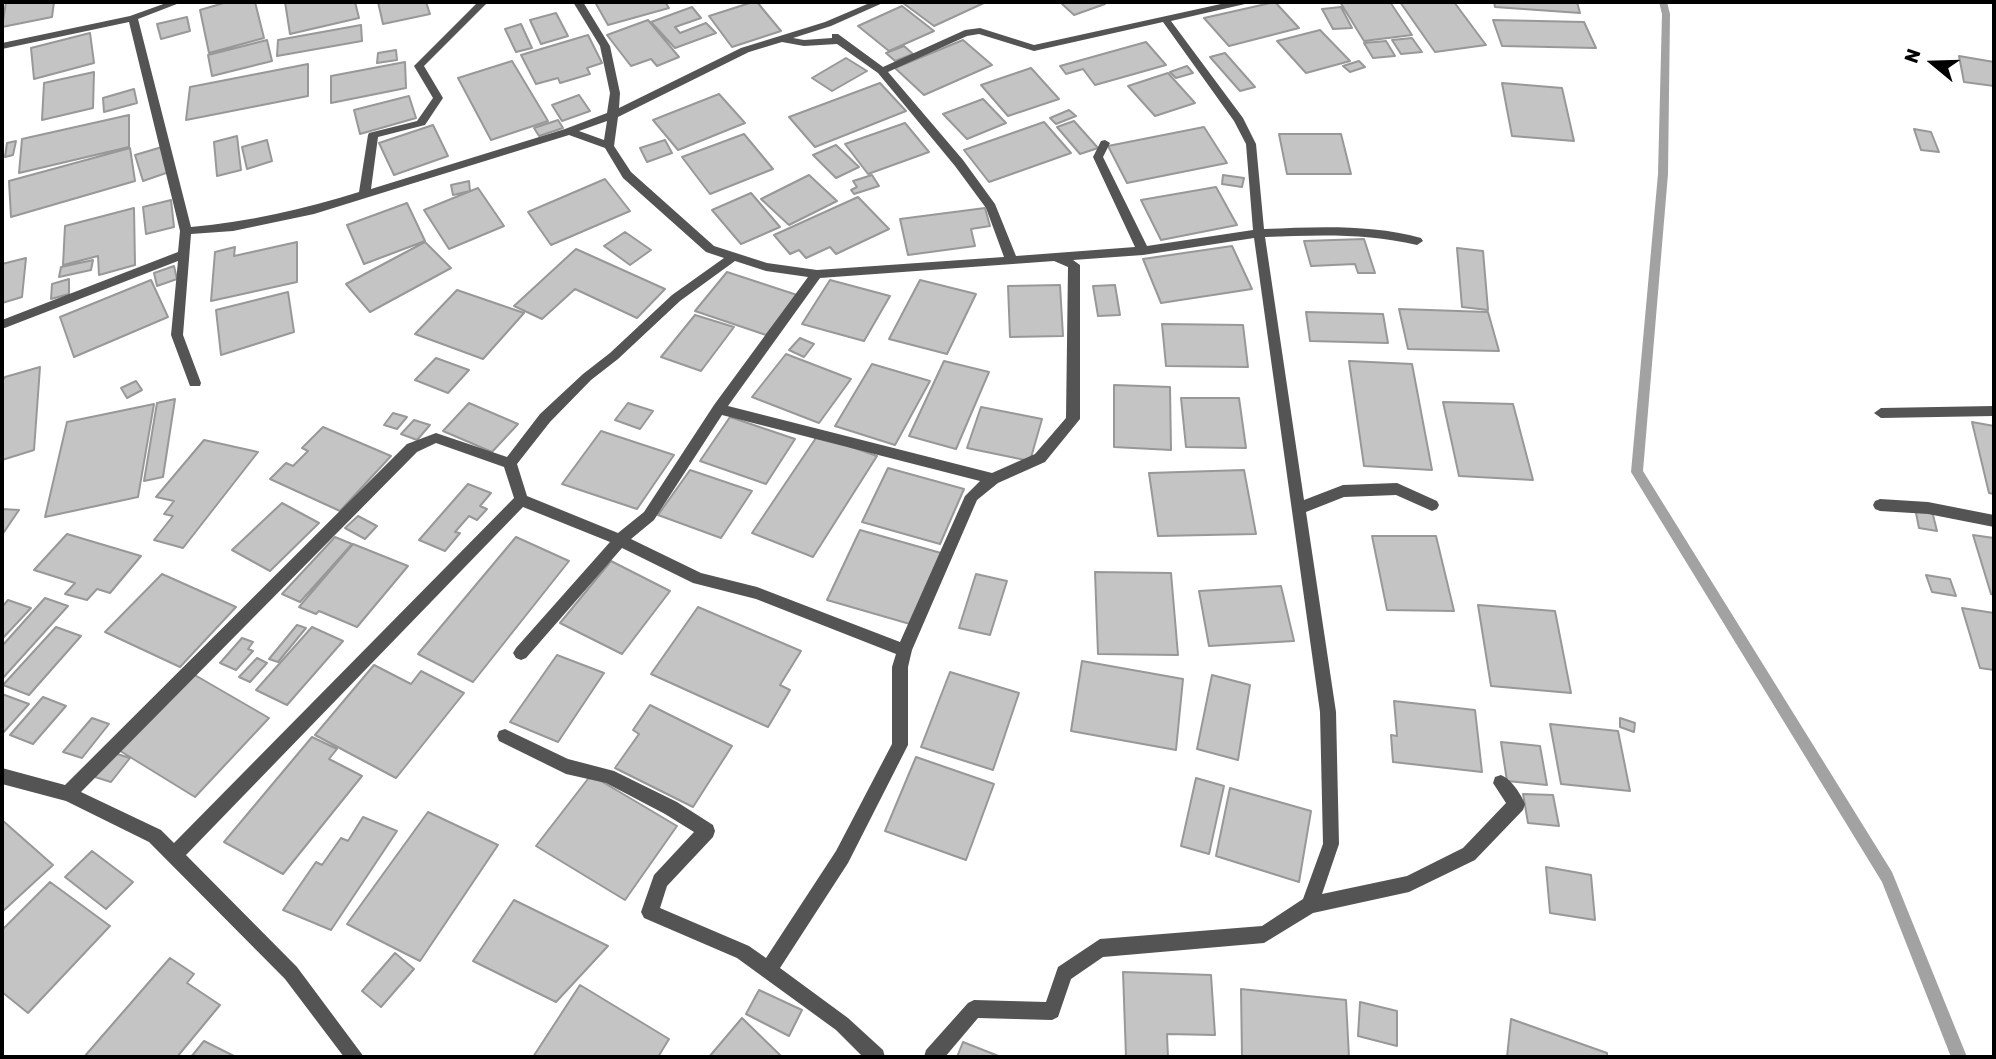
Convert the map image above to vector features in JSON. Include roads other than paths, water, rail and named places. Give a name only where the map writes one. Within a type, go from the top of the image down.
[{"type":"street","points":[[2,46],[133,18],[177,2]]},
{"type":"street","points":[[364,195],[373,135],[421,123],[438,98],[419,65],[483,2]]},
{"type":"street","points":[[578,2],[605,46],[615,93],[609,146],[627,175],[710,249],[766,267],[817,274],[1143,251],[1259,233],[1382,233],[1417,241]]},
{"type":"street","points":[[186,231],[233,227],[314,210],[569,131],[612,115],[745,50],[828,24],[856,6],[880,2]]},
{"type":"street","points":[[882,72],[973,32],[981,31],[1034,47],[1242,2]]},
{"type":"street","points":[[133,18],[186,231],[177,335],[195,383]]},
{"type":"street","points":[[1166,20],[1239,120],[1251,145],[1259,233],[1300,508],[1328,726],[1331,844],[1310,905]]},
{"type":"street","points":[[828,24],[839,41],[882,72],[992,207],[1011,259]]},
{"type":"street","points":[[781,40],[804,43],[839,41]]},
{"type":"street","points":[[569,131],[609,146]]},
{"type":"street","points":[[1105,143],[1098,157],[1143,251]]},
{"type":"street","points":[[2,325],[184,254]]},
{"type":"street","points":[[510,463],[545,418],[587,377],[614,356],[676,298],[733,257]]},
{"type":"street","points":[[768,971],[842,857],[900,745],[900,667],[904,650],[972,496],[993,479],[1040,458],[1073,419],[1074,265],[1053,257]]},
{"type":"street","points":[[521,653],[620,540],[649,516],[719,409],[817,274]]},
{"type":"street","points":[[719,409],[993,479]]},
{"type":"street","points":[[1881,413],[1994,411]]},
{"type":"street","points":[[68,794],[412,447],[436,438],[510,463]]},
{"type":"street","points":[[510,463],[522,500],[620,540],[698,579],[757,593],[904,650]]},
{"type":"street","points":[[1300,508],[1343,491],[1397,489],[1432,505]]},
{"type":"street","points":[[174,855],[522,500]]},
{"type":"street","points":[[1880,505],[1928,508],[1994,521]]},
{"type":"street","points":[[505,736],[566,766],[608,776],[671,808],[707,831],[660,881],[650,912],[743,952],[842,1024],[876,1057]]},
{"type":"street","points":[[2,776],[68,794],[155,836],[290,973],[355,1057]]},
{"type":"street","points":[[933,1057],[974,1009],[1052,1011],[1063,973],[1100,948],[1264,934],[1310,905],[1409,884],[1469,853],[1517,804],[1501,783]]},
{"type":"waterway","points":[[1663,2],[1666,14],[1663,174],[1637,472],[1887,877],[1959,1057]]}]
